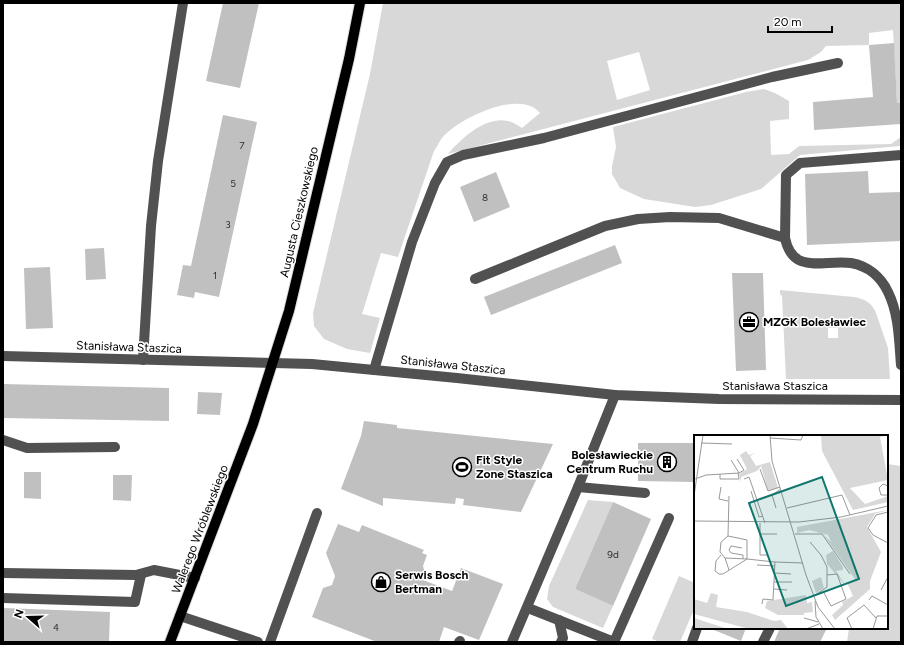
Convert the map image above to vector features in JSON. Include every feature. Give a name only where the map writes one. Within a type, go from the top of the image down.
[{"type":"main road","name":"Augusta Cieszkowskiego","points":[[253,424],[290,304],[349,59],[360,3]]},
{"type":"main road","name":"Walerego Wróblewskiego","points":[[170,642],[253,424]]},
{"type":"street","points":[[143,360],[151,226],[156,176],[183,3]]},
{"type":"street","points":[[374,370],[412,242],[435,183],[447,162],[463,155],[544,138],[772,77],[838,63]]},
{"type":"street","points":[[901,155],[800,163],[786,175],[785,238],[787,248],[792,256],[798,260],[808,263],[850,263],[864,267],[881,281],[889,293],[899,317],[901,365]]},
{"type":"street","points":[[475,279],[604,226],[638,219],[670,217],[719,218],[785,238]]},
{"type":"street","name":"Stanisława Staszica","points":[[3,356],[312,364],[615,395],[719,399],[901,400]]},
{"type":"street","points":[[512,642],[528,608],[615,395]]},
{"type":"street","points":[[3,440],[27,448],[115,447]]},
{"type":"street","points":[[578,487],[645,493]]},
{"type":"street","points":[[270,642],[317,513]]},
{"type":"street","points":[[528,608],[614,642],[668,518]]},
{"type":"street","points":[[3,573],[140,575],[154,570],[195,578]]},
{"type":"street","points":[[3,598],[135,602],[140,575]]},
{"type":"street","points":[[180,616],[258,642]]},
{"type":"street","points":[[559,620],[563,638],[561,642]]},
{"type":"street","points":[[692,642],[698,629]]},
{"type":"street","points":[[764,642],[770,629]]},
{"type":"shaded area","points":[[383,3],[901,3],[901,103],[897,103],[893,30],[869,33],[869,45],[826,46],[821,52],[808,60],[448,154],[474,130],[482,125],[499,120],[510,121],[522,128],[540,113],[530,106],[509,104],[496,107],[470,117],[459,124],[442,138],[434,151],[398,257],[381,253],[362,314],[380,318],[370,353],[347,349],[324,339],[314,326],[313,313],[370,74]],"holes":[[[639,52],[650,90],[617,100],[607,61]]]},
{"type":"shaded area","points":[[764,89],[789,101],[789,119],[770,121],[771,155],[789,154],[799,146],[891,144],[901,137],[901,145],[800,155],[761,189],[711,205],[695,207],[644,199],[620,188],[612,174],[616,147],[613,127],[746,92]]},
{"type":"shaded area","points":[[780,290],[854,297],[868,302],[876,313],[888,348],[890,379],[786,379],[782,296],[780,294]],"holes":[[[828,328],[838,328],[838,338],[828,338]]]},
{"type":"shaded area","points":[[888,464],[901,466],[901,642],[847,642],[849,629],[888,629]]},
{"type":"shaded area","points":[[588,500],[613,502],[575,589],[613,606],[603,628],[553,607],[547,599],[549,586]]},
{"type":"shaded area","points":[[679,576],[694,583],[694,609],[680,642],[660,642],[652,639]]},
{"type":"building","points":[[223,3],[259,3],[240,88],[206,81]]},
{"type":"building","points":[[894,43],[897,103],[901,103],[901,124],[814,130],[813,102],[873,97],[869,45]]},
{"type":"building","points":[[223,115],[257,122],[219,297],[195,292],[194,298],[177,295],[183,265],[191,266]]},
{"type":"building","points":[[868,171],[869,193],[901,192],[901,241],[807,245],[805,174]]},
{"type":"building","points":[[496,172],[510,207],[474,222],[460,187]]},
{"type":"building","points":[[615,245],[622,263],[491,315],[484,297]]},
{"type":"building","points":[[104,248],[106,279],[86,280],[85,249]]},
{"type":"building","points":[[50,267],[53,328],[26,329],[24,268]]},
{"type":"building","name":"MZGK Bolesławiec","points":[[732,273],[763,273],[766,370],[736,371]]},
{"type":"building","points":[[3,384],[169,388],[169,421],[3,418]]},
{"type":"building","points":[[198,392],[222,393],[220,415],[197,414]]},
{"type":"building","points":[[364,421],[397,425],[397,428],[553,444],[521,512],[463,505],[464,499],[456,498],[455,504],[383,498],[383,506],[341,489],[361,436]]},
{"type":"building","name":"Bolesławieckie Centrum Ruchu","points":[[638,443],[694,443],[694,482],[638,481]]},
{"type":"building","points":[[24,472],[41,472],[41,499],[24,498]]},
{"type":"building","points":[[113,475],[132,475],[131,501],[113,500]]},
{"type":"building","points":[[613,502],[651,519],[613,606],[575,589]]},
{"type":"building","name":"Serwis Bosch Bertman","points":[[338,524],[359,532],[362,525],[424,550],[422,553],[427,555],[423,566],[425,573],[423,580],[452,591],[461,568],[503,584],[479,640],[444,627],[439,642],[377,642],[312,617],[323,588],[332,585],[335,576],[326,553]]},
{"type":"building","points":[[3,608],[110,612],[109,642],[3,642]]},
{"type":"building","points":[[711,629],[746,629],[741,641]]},
{"type":"building","points":[[780,629],[826,629],[820,642],[774,642]]},
{"type":"place","name":"MZGK Bolesławiec","points":[[749,322]]},
{"type":"place","name":"Bolesławieckie Centrum Ruchu","points":[[667,462]]},
{"type":"place","name":"Fit Style Zone Staszica","points":[[462,467]]},
{"type":"place","name":"Serwis Bosch Bertman","points":[[381,582]]}]
